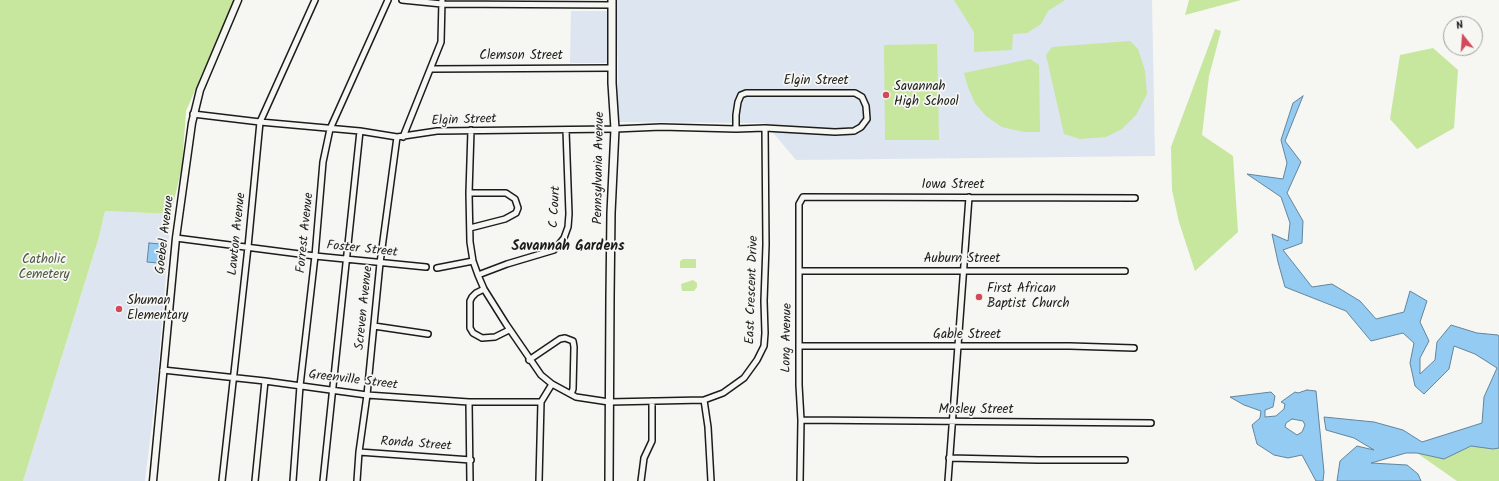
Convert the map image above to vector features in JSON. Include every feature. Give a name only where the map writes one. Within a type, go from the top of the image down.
[{"type":"main road","name":"Pennsylvania Avenue","points":[[609,481],[611,213],[615,129],[612,68],[612,3]]},
{"type":"street","name":"Goebel Avenue","points":[[153,481],[176,238],[193,114],[200,90],[238,0]]},
{"type":"street","name":"Lawton Avenue","points":[[222,481],[248,247],[260,122],[315,0]]},
{"type":"street","name":"Forrest Avenue","points":[[293,481],[300,386],[324,162],[330,129],[388,0]]},
{"type":"street","points":[[402,0],[442,2],[612,3]]},
{"type":"street","points":[[403,137],[441,42],[442,2]]},
{"type":"street","name":"Clemson Street","points":[[431,69],[612,68]]},
{"type":"street","name":"Elgin Street","points":[[193,114],[360,131],[403,137],[437,131],[566,130],[661,127],[736,129],[765,128],[813,131],[854,131],[861,127],[867,119],[866,106],[862,97],[855,94],[746,93],[741,95],[738,102],[736,129]]},
{"type":"street","name":"East Crescent Drive","points":[[471,130],[469,193],[470,228],[473,261],[484,289],[529,360],[541,375],[552,384],[576,397],[609,402],[704,400],[723,393],[744,378],[757,360],[764,346],[765,333],[765,128]]},
{"type":"street","name":"C Court","points":[[478,275],[507,264],[554,250],[564,238],[568,227],[569,214],[566,130]]},
{"type":"street","points":[[323,481],[360,131]]},
{"type":"street","name":"Screven Avenue","points":[[357,481],[380,263],[397,137]]},
{"type":"street","points":[[469,193],[506,193],[515,199],[518,208],[516,213],[505,219],[470,228]]},
{"type":"street","name":"Iowa Street","points":[[803,197],[1135,198]]},
{"type":"street","name":"Long Avenue","points":[[800,481],[801,420],[799,385],[799,204],[803,197]]},
{"type":"street","points":[[948,481],[969,198]]},
{"type":"street","name":"Foster Street","points":[[176,238],[315,256],[426,267]]},
{"type":"street","points":[[437,268],[473,261]]},
{"type":"street","name":"Auburn Street","points":[[800,271],[1125,271]]},
{"type":"street","points":[[484,289],[476,293],[470,301],[470,328],[473,333],[482,338],[495,337],[510,330]]},
{"type":"street","points":[[374,326],[428,334]]},
{"type":"street","points":[[529,360],[560,339],[565,338],[573,341],[574,389],[571,394]]},
{"type":"street","name":"Gable Street","points":[[800,346],[1070,346],[1134,348]]},
{"type":"street","name":"Greenville Street","points":[[164,370],[265,381],[367,395],[469,402],[541,402]]},
{"type":"street","points":[[255,481],[265,381]]},
{"type":"street","points":[[539,481],[541,402],[552,384]]},
{"type":"street","points":[[704,400],[712,481]]},
{"type":"street","points":[[641,481],[644,458],[652,441],[652,401]]},
{"type":"street","points":[[469,402],[470,481]]},
{"type":"street","name":"Mosley Street","points":[[801,420],[1151,423]]},
{"type":"street","name":"Ronda Street","points":[[359,452],[470,460]]},
{"type":"street","points":[[949,458],[1125,460]]},
{"type":"shaded area","name":"Savannah High School","points":[[616,0],[1152,0],[1155,156],[796,160],[765,123],[617,122],[618,68]]},
{"type":"shaded area","points":[[571,11],[608,11],[607,63],[570,63]]},
{"type":"shaded area","name":"Shuman Elementary","points":[[105,211],[171,214],[157,382],[145,481],[23,481],[99,237]]},
{"type":"green space","name":"Catholic Cemetery","points":[[0,0],[234,0],[186,111],[182,166],[171,214],[105,211],[99,237],[23,481],[0,481]]},
{"type":"green space","points":[[954,0],[1065,0],[1048,11],[1041,24],[1027,33],[1013,34],[1012,50],[974,52],[974,32]]},
{"type":"green space","points":[[1189,0],[1241,0],[1185,15]]},
{"type":"green space","points":[[1215,29],[1221,31],[1209,76],[1202,135],[1233,156],[1238,232],[1195,271],[1179,222],[1172,190],[1171,147]]},
{"type":"green space","points":[[1130,41],[1138,49],[1145,71],[1147,94],[1136,115],[1122,129],[1106,137],[1080,139],[1064,134],[1046,55],[1052,47]]},
{"type":"green space","points":[[937,44],[939,140],[885,140],[884,45]]},
{"type":"green space","points":[[1433,48],[1458,70],[1454,128],[1417,149],[1390,119],[1400,55]]},
{"type":"green space","points":[[1030,59],[1039,65],[1040,132],[1024,132],[1002,127],[986,116],[975,103],[964,73]]},
{"type":"green space","points":[[683,259],[696,259],[696,268],[680,268],[680,261]]},
{"type":"green space","points":[[693,280],[697,283],[697,287],[694,291],[682,291],[681,284]]},
{"type":"green space","points":[[1471,446],[1493,449],[1499,448],[1499,481],[1457,481],[1417,453],[1444,459]]},
{"type":"water","points":[[1303,96],[1285,141],[1301,162],[1287,193],[1303,221],[1302,243],[1283,250],[1312,287],[1332,284],[1360,301],[1376,319],[1404,312],[1410,291],[1427,301],[1420,322],[1429,341],[1420,358],[1420,374],[1435,360],[1437,342],[1451,325],[1477,333],[1498,335],[1499,448],[1493,449],[1471,446],[1444,459],[1417,453],[1406,453],[1371,463],[1407,465],[1418,474],[1421,481],[1337,481],[1340,461],[1357,446],[1374,450],[1354,438],[1326,430],[1324,417],[1374,422],[1403,430],[1422,442],[1482,423],[1484,397],[1497,368],[1475,354],[1454,346],[1449,369],[1424,394],[1415,386],[1410,363],[1414,343],[1403,333],[1371,341],[1346,311],[1285,287],[1272,234],[1288,241],[1290,223],[1281,197],[1247,174],[1283,179],[1287,163],[1281,140],[1293,103]]},
{"type":"water","points":[[149,243],[160,244],[158,263],[147,262]]},
{"type":"water","points":[[1307,390],[1316,391],[1324,472],[1323,481],[1316,481],[1302,455],[1288,458],[1274,455],[1257,444],[1252,425],[1260,418],[1261,411],[1244,405],[1230,397],[1271,392],[1275,396],[1273,407],[1265,410],[1265,417],[1276,416],[1284,409],[1285,404],[1281,402],[1295,392],[1298,393]],"holes":[[[1292,419],[1303,421],[1305,425],[1302,432],[1297,435],[1285,427],[1286,423]]]},
{"type":"place","name":"Savannah High School","points":[[886,95]]},
{"type":"place","name":"First African Baptist Church","points":[[979,297]]},
{"type":"place","name":"Shuman Elementary","points":[[119,309]]},
{"type":"district","name":"Savannah Gardens","points":[[568,248]]}]
